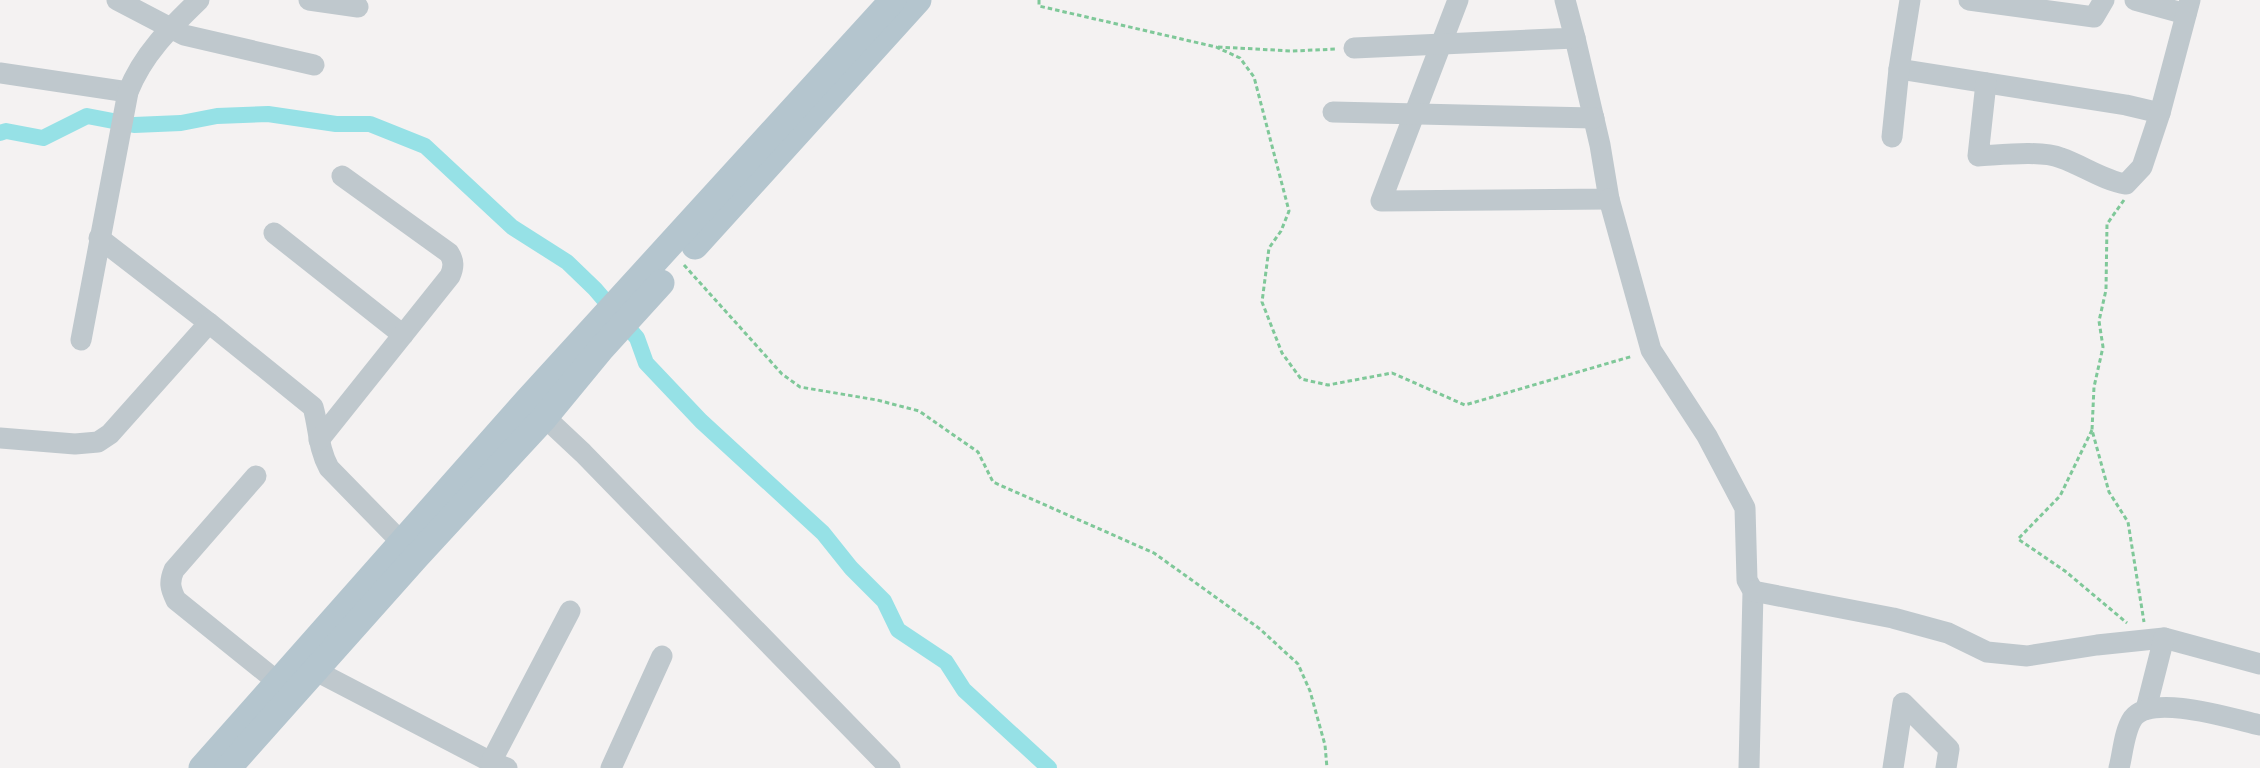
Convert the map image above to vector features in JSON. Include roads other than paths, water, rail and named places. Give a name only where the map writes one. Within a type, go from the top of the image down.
[{"type":"main road","points":[[228,768],[308,665],[654,277],[893,0]]},
{"type":"main road","points":[[654,277],[681,261],[918,0]]},
{"type":"main road","points":[[202,768],[279,683],[308,665]]},
{"type":"street","points":[[117,0],[184,35],[314,65]]},
{"type":"street","points":[[81,340],[125,107],[134,78],[151,51],[169,29],[199,0]]},
{"type":"street","points":[[309,0],[358,7]]},
{"type":"street","points":[[1458,0],[1381,201],[1609,199]]},
{"type":"street","points":[[1565,0],[1594,118],[1609,199],[1651,350],[1707,436],[1745,508],[1747,580],[1753,591],[1749,768]]},
{"type":"street","points":[[1892,137],[1899,69],[1910,0]]},
{"type":"street","points":[[1969,0],[2094,17],[2104,0]]},
{"type":"street","points":[[1986,83],[1978,156],[2016,154],[2058,156],[2092,170],[2114,183],[2126,184],[2142,167],[2160,113],[2188,7],[2134,0]]},
{"type":"street","points":[[1354,48],[1575,38]]},
{"type":"street","points":[[1899,69],[2126,105],[2160,113]]},
{"type":"street","points":[[0,73],[125,107]]},
{"type":"street","points":[[1333,112],[1594,118]]},
{"type":"street","points":[[319,440],[450,276],[453,268],[453,259],[449,253],[342,176]]},
{"type":"street","points":[[273,233],[403,335]]},
{"type":"street","points":[[99,238],[313,407],[321,454],[329,468],[409,550]]},
{"type":"street","points":[[0,438],[75,444],[98,441],[110,434],[209,323]]},
{"type":"street","points":[[536,409],[583,453],[890,768]]},
{"type":"street","points":[[256,476],[174,570],[170,580],[170,589],[176,600],[279,683]]},
{"type":"street","points":[[1753,591],[1893,618],[1948,633],[1987,652],[2027,656],[2155,639],[2260,664]]},
{"type":"street","points":[[308,665],[497,766],[570,611]]},
{"type":"street","points":[[2146,709],[2155,639]]},
{"type":"street","points":[[611,768],[662,656]]},
{"type":"street","points":[[1893,768],[1903,704],[1949,749],[1946,768]]},
{"type":"street","points":[[2119,768],[2133,718],[2146,709],[2160,707],[2186,709],[2260,725]]},
{"type":"waterway","points":[[0,133],[6,131],[43,138],[87,116],[134,125],[181,123],[217,116],[268,114],[336,124],[370,124],[425,146],[512,227],[567,262],[595,289],[637,338],[646,363],[701,421],[823,533],[851,568],[884,601],[898,630],[946,662],[964,690],[1049,768]]}]
